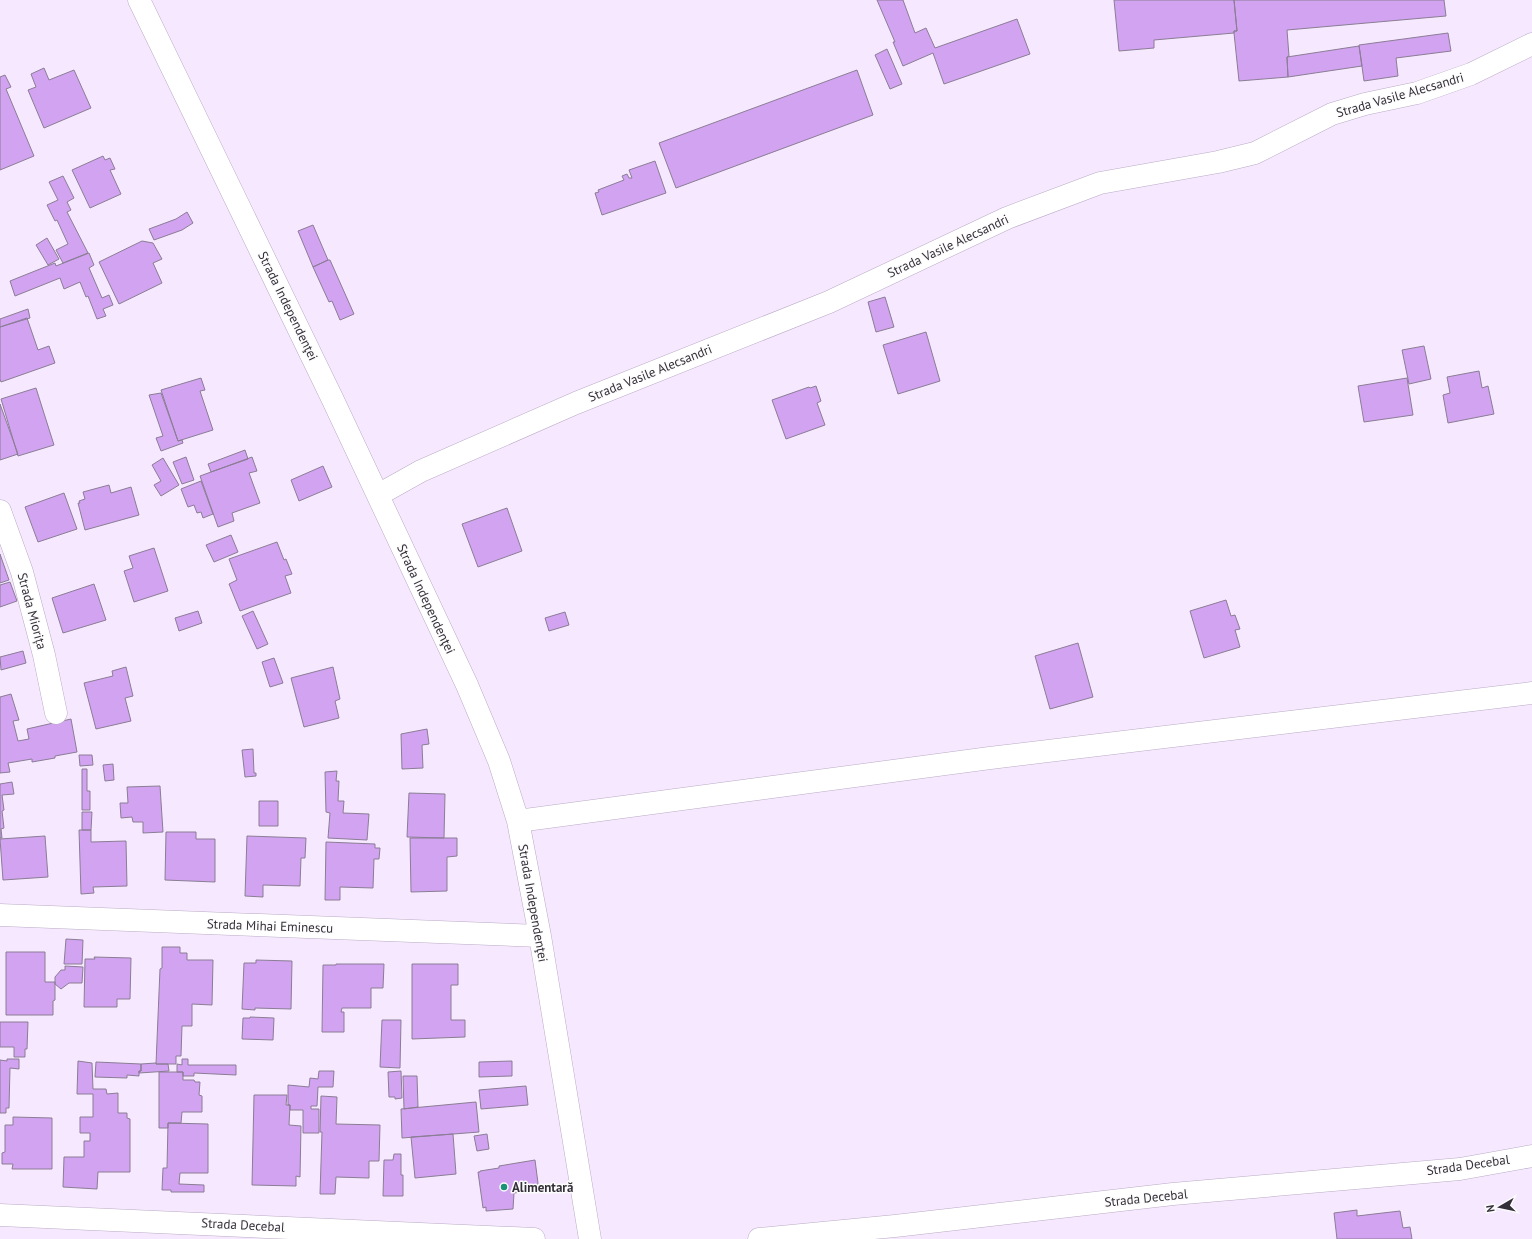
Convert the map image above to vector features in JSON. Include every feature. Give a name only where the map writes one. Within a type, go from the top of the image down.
[{"type":"street","name":"Strada Independenţei","points":[[139,0],[378,494],[467,685],[499,761],[518,821],[540,936],[590,1239]]},
{"type":"street","name":"Strada Vasile Alecsandri","points":[[378,494],[421,471],[576,403],[829,302],[1007,218],[1100,183],[1218,162],[1256,153],[1332,114],[1416,93],[1471,74],[1532,44]]},
{"type":"street","name":"Strada Miorița","points":[[0,512],[22,572],[44,655],[56,713]]},
{"type":"street","points":[[518,821],[998,757],[1532,693]]},
{"type":"street","name":"Strada Mihai Eminescu","points":[[0,915],[540,936]]},
{"type":"street","name":"Strada Decebal","points":[[759,1239],[895,1226],[1173,1194],[1460,1169],[1532,1156]]},
{"type":"street","name":"Strada Decebal","points":[[0,1215],[534,1239]]},
{"type":"building","points":[[877,0],[903,0],[915,33],[926,28],[935,48],[1017,19],[1030,54],[944,84],[933,53],[903,66],[893,42],[895,42]]},
{"type":"building","points":[[1114,0],[1234,0],[1237,31],[1234,31],[1234,33],[1154,40],[1154,48],[1119,51]]},
{"type":"building","points":[[1234,0],[1444,0],[1446,16],[1287,30],[1289,56],[1287,57],[1288,77],[1239,81],[1234,33],[1234,31],[1237,31]]},
{"type":"building","points":[[1448,33],[1451,51],[1396,58],[1398,76],[1364,81],[1359,45]]},
{"type":"building","points":[[1359,46],[1362,66],[1288,77],[1287,57]]},
{"type":"building","points":[[887,49],[902,84],[890,89],[875,55]]},
{"type":"building","points":[[44,68],[49,80],[74,70],[91,108],[44,128],[28,90],[36,87],[31,74]]},
{"type":"building","points":[[857,70],[873,115],[676,188],[659,143]]},
{"type":"building","points":[[5,75],[11,87],[6,89],[34,156],[0,170],[0,77]]},
{"type":"building","points":[[103,156],[105,160],[110,158],[115,169],[110,170],[121,194],[90,208],[72,170]]},
{"type":"building","points":[[655,161],[666,193],[602,215],[595,193],[599,192],[598,190],[624,180],[622,176],[627,174],[629,178],[632,178],[629,170]]},
{"type":"building","points":[[63,176],[74,198],[67,202],[71,210],[67,212],[88,253],[63,263],[56,250],[68,244],[57,220],[55,221],[47,205],[58,200],[49,182]]},
{"type":"building","points":[[187,212],[193,223],[182,230],[154,240],[149,229],[176,219]]},
{"type":"building","points":[[313,225],[328,260],[313,267],[298,231]]},
{"type":"building","points":[[47,238],[59,259],[48,265],[36,245]]},
{"type":"building","points":[[142,241],[153,243],[162,259],[153,263],[162,283],[119,304],[99,262]]},
{"type":"building","points":[[89,253],[94,265],[89,268],[102,298],[109,295],[113,305],[103,309],[106,316],[97,319],[88,296],[86,297],[80,282],[64,289],[60,278],[15,296],[10,281],[55,263],[56,266]]},
{"type":"building","points":[[330,260],[354,314],[340,320],[332,301],[329,302],[313,267]]},
{"type":"building","points":[[885,297],[894,327],[876,332],[868,302]]},
{"type":"building","points":[[28,309],[30,318],[0,327],[0,319]]},
{"type":"building","points":[[27,318],[38,350],[49,346],[55,363],[1,382],[0,327]]},
{"type":"building","points":[[926,332],[940,381],[898,394],[883,345]]},
{"type":"building","points":[[1424,346],[1431,379],[1409,384],[1402,350]]},
{"type":"building","points":[[1479,371],[1482,388],[1488,386],[1494,414],[1448,423],[1443,395],[1450,393],[1447,377]]},
{"type":"building","points":[[201,378],[205,390],[200,391],[213,430],[178,441],[161,390]]},
{"type":"building","points":[[1407,378],[1413,415],[1364,422],[1358,386]]},
{"type":"building","points":[[816,386],[821,401],[817,403],[825,425],[786,439],[772,400]]},
{"type":"building","points":[[36,388],[54,445],[18,456],[1,399]]},
{"type":"building","points":[[161,393],[178,441],[182,440],[183,443],[161,451],[156,438],[163,436],[149,395]]},
{"type":"building","points":[[0,404],[18,454],[0,460]]},
{"type":"building","points":[[245,450],[248,459],[211,472],[208,464]]},
{"type":"building","points":[[186,457],[194,480],[182,484],[173,462]]},
{"type":"building","points":[[252,457],[257,471],[249,473],[260,503],[232,513],[234,521],[218,527],[200,476]]},
{"type":"building","points":[[163,458],[179,485],[161,496],[154,485],[161,481],[152,465]]},
{"type":"building","points":[[323,466],[332,487],[299,501],[291,480]]},
{"type":"building","points":[[201,481],[213,514],[203,518],[201,512],[197,513],[194,505],[188,507],[181,489]]},
{"type":"building","points":[[109,485],[111,493],[131,487],[139,515],[85,530],[78,503],[80,503],[79,501],[85,499],[83,492]]},
{"type":"building","points":[[64,493],[77,529],[38,542],[25,507]]},
{"type":"building","points":[[507,508],[522,551],[478,567],[462,524]]},
{"type":"building","points":[[231,535],[238,552],[214,562],[206,545]]},
{"type":"building","points":[[277,542],[284,560],[286,559],[292,574],[285,576],[291,593],[240,611],[229,584],[237,580],[229,559]]},
{"type":"building","points":[[154,548],[168,591],[134,602],[124,571],[133,568],[129,556]]},
{"type":"building","points":[[0,554],[9,580],[0,583]]},
{"type":"building","points":[[10,582],[17,601],[0,607],[0,585]]},
{"type":"building","points":[[94,584],[106,620],[63,633],[52,598]]},
{"type":"building","points":[[1226,600],[1231,616],[1235,615],[1240,629],[1235,630],[1240,647],[1204,658],[1190,611]]},
{"type":"building","points":[[198,611],[202,623],[179,631],[175,618]]},
{"type":"building","points":[[253,611],[268,644],[257,649],[242,616]]},
{"type":"building","points":[[565,612],[569,625],[549,631],[545,618]]},
{"type":"building","points":[[1078,643],[1093,697],[1050,709],[1035,656]]},
{"type":"building","points":[[23,651],[26,663],[1,670],[0,657]]},
{"type":"building","points":[[274,658],[283,683],[270,687],[262,662]]},
{"type":"building","points":[[126,667],[133,696],[125,698],[131,721],[96,729],[84,683],[113,676],[112,671]]},
{"type":"building","points":[[333,667],[340,699],[335,701],[339,718],[304,727],[291,678]]},
{"type":"building","points":[[11,694],[19,720],[13,721],[18,741],[29,739],[27,729],[71,719],[77,752],[32,762],[32,759],[8,763],[10,772],[0,773],[0,697]]},
{"type":"building","points":[[427,729],[429,744],[422,745],[423,768],[402,769],[401,734]]},
{"type":"building","points":[[253,749],[254,773],[256,773],[256,776],[245,777],[242,750]]},
{"type":"building","points":[[79,755],[92,755],[93,765],[80,766]]},
{"type":"building","points":[[113,764],[114,780],[105,781],[103,765]]},
{"type":"building","points":[[82,769],[87,769],[87,791],[90,791],[90,810],[82,810]]},
{"type":"building","points":[[337,771],[336,781],[339,781],[338,801],[344,801],[343,813],[369,814],[367,840],[328,838],[330,813],[326,812],[325,772]]},
{"type":"building","points":[[12,782],[14,794],[2,795],[4,828],[1,829],[2,838],[0,838],[0,784]]},
{"type":"building","points":[[160,786],[163,832],[143,833],[143,822],[133,822],[132,817],[121,818],[120,803],[128,803],[127,787]]},
{"type":"building","points":[[409,793],[445,794],[444,838],[407,837]]},
{"type":"building","points":[[259,801],[278,801],[278,826],[259,826]]},
{"type":"building","points":[[82,812],[92,812],[91,830],[82,830]]},
{"type":"building","points":[[79,830],[91,830],[91,842],[126,841],[127,886],[93,887],[94,893],[81,894]]},
{"type":"building","points":[[166,832],[196,832],[196,839],[215,839],[215,882],[165,880]]},
{"type":"building","points":[[45,836],[48,877],[3,880],[0,839]]},
{"type":"building","points":[[247,836],[306,838],[305,858],[301,858],[300,886],[263,885],[263,897],[245,896]]},
{"type":"building","points":[[410,838],[457,838],[457,856],[447,857],[447,891],[411,892]]},
{"type":"building","points":[[326,842],[375,844],[375,848],[380,848],[379,859],[374,859],[373,888],[340,887],[340,900],[325,900]]},
{"type":"building","points":[[66,939],[83,940],[82,964],[64,964]]},
{"type":"building","points":[[162,947],[180,947],[180,953],[187,953],[187,960],[213,960],[212,1005],[192,1004],[192,1026],[182,1026],[181,1056],[176,1056],[176,1064],[156,1064]]},
{"type":"building","points":[[6,952],[45,952],[45,982],[55,982],[53,1015],[6,1015]]},
{"type":"building","points":[[94,957],[131,958],[130,999],[117,999],[117,1007],[84,1007],[85,959],[95,959]]},
{"type":"building","points":[[256,960],[292,961],[291,1009],[242,1009],[244,963],[256,963]]},
{"type":"building","points":[[384,964],[383,988],[371,988],[371,1008],[342,1008],[341,1012],[344,1012],[344,1032],[322,1032],[323,965]]},
{"type":"building","points":[[412,964],[458,964],[458,985],[451,985],[451,1020],[465,1020],[465,1037],[412,1039]]},
{"type":"building","points":[[65,966],[83,967],[82,983],[69,983],[61,989],[55,984],[55,977],[61,970],[65,970]]},
{"type":"building","points":[[243,1018],[274,1018],[273,1040],[242,1039]]},
{"type":"building","points":[[382,1020],[401,1020],[400,1068],[380,1067]]},
{"type":"building","points":[[0,1022],[28,1022],[27,1049],[25,1049],[25,1057],[14,1057],[14,1047],[0,1047]]},
{"type":"building","points":[[7,1059],[19,1059],[19,1069],[10,1068],[9,1108],[6,1108],[6,1113],[0,1113],[0,1060],[7,1061]]},
{"type":"building","points":[[182,1059],[188,1059],[188,1065],[236,1065],[236,1075],[194,1073],[194,1076],[183,1076],[183,1072],[177,1072],[177,1064],[182,1065]]},
{"type":"building","points":[[78,1061],[92,1063],[93,1089],[106,1089],[107,1094],[118,1093],[118,1113],[127,1113],[127,1118],[130,1119],[130,1172],[98,1172],[97,1189],[63,1187],[64,1157],[84,1157],[84,1141],[90,1141],[90,1133],[80,1133],[80,1117],[93,1117],[93,1094],[77,1094]]},
{"type":"building","points":[[512,1061],[512,1076],[479,1077],[479,1062]]},
{"type":"building","points":[[96,1062],[141,1064],[141,1071],[139,1071],[139,1076],[127,1075],[127,1078],[95,1077]]},
{"type":"building","points":[[141,1064],[168,1064],[169,1071],[139,1073],[139,1071],[141,1071]]},
{"type":"building","points":[[319,1071],[334,1071],[333,1087],[318,1087],[317,1106],[311,1106],[311,1109],[319,1109],[319,1133],[303,1133],[303,1110],[290,1110],[290,1105],[288,1105],[288,1085],[309,1087],[310,1078],[318,1079]]},
{"type":"building","points":[[401,1071],[402,1098],[395,1099],[395,1097],[389,1097],[388,1072]]},
{"type":"building","points":[[159,1072],[183,1072],[183,1080],[194,1080],[195,1082],[200,1082],[199,1095],[202,1096],[202,1112],[182,1112],[181,1123],[168,1123],[168,1128],[159,1128]]},
{"type":"building","points":[[403,1076],[417,1076],[418,1107],[404,1109]]},
{"type":"building","points":[[526,1086],[528,1105],[481,1109],[479,1090]]},
{"type":"building","points":[[254,1095],[287,1095],[286,1105],[290,1105],[289,1125],[301,1126],[300,1177],[296,1176],[296,1186],[252,1185]]},
{"type":"building","points":[[321,1096],[337,1097],[336,1124],[380,1125],[379,1161],[369,1161],[369,1178],[336,1177],[335,1194],[320,1194],[322,1132],[320,1132]]},
{"type":"building","points":[[476,1102],[479,1132],[402,1138],[401,1109]]},
{"type":"building","points":[[13,1117],[52,1118],[52,1169],[12,1169],[13,1164],[2,1164],[2,1153],[5,1152],[5,1125],[13,1125]]},
{"type":"building","points":[[168,1123],[208,1124],[208,1173],[180,1173],[179,1184],[204,1185],[204,1192],[171,1192],[171,1190],[162,1190],[163,1168],[167,1168]]},
{"type":"building","points":[[453,1134],[456,1174],[415,1178],[411,1137]]},
{"type":"building","points":[[487,1134],[489,1149],[477,1151],[474,1136]]},
{"type":"building","points":[[394,1154],[401,1154],[403,1196],[383,1196],[384,1160],[393,1160]]},
{"type":"building","points":[[535,1160],[538,1183],[536,1190],[514,1193],[513,1209],[486,1211],[486,1207],[483,1208],[478,1172],[499,1168],[499,1166]]},
{"type":"building","points":[[1357,1210],[1357,1216],[1400,1211],[1403,1228],[1410,1227],[1412,1239],[1337,1239],[1334,1213]]},
{"type":"place","name":"Alimentară","points":[[504,1187]]}]
